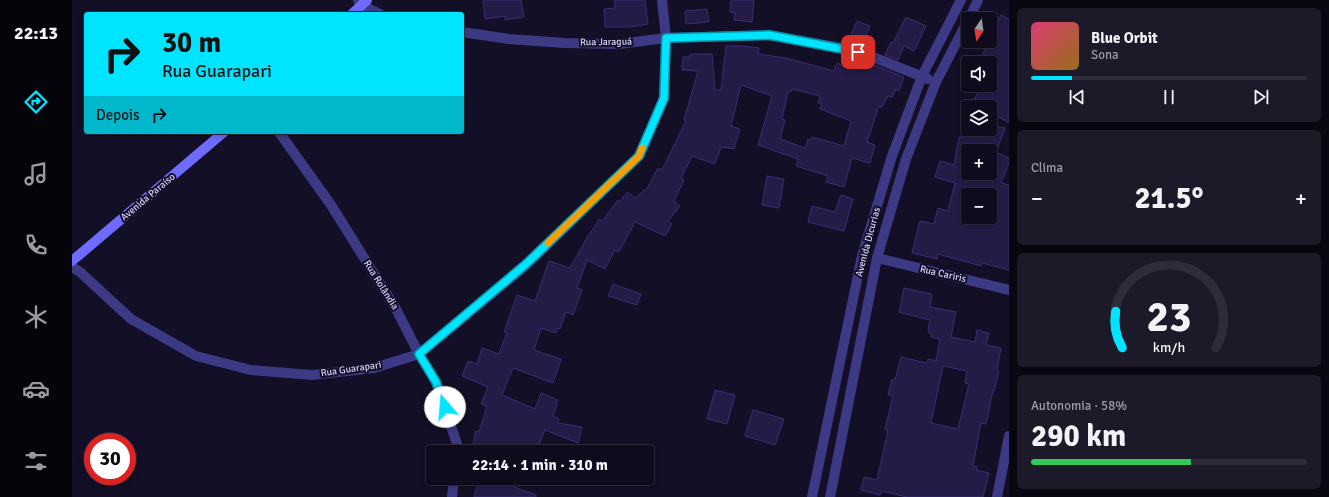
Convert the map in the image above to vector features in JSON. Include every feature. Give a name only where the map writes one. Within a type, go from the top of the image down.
[{"type":"main road","points":[[354,12],[362,2]]},
{"type":"main road","name":"Avenida Paraíso","points":[[72,262],[222,134]]},
{"type":"street","name":"Rua Guarapari","points":[[72,267],[80,272],[131,319],[196,356],[251,370],[312,375],[374,368],[419,354],[526,264],[639,156],[664,98],[666,38],[662,0]]},
{"type":"street","name":"Avenida Dicurias","points":[[812,497],[862,256],[892,156],[922,76],[961,0]]},
{"type":"street","name":"Avenida Dicurias","points":[[972,12],[978,0]]},
{"type":"street","points":[[362,2],[377,12]]},
{"type":"street","name":"Rua Jaraguá","points":[[464,32],[509,39],[564,43],[619,44],[666,38],[769,35],[858,52],[936,82]]},
{"type":"street","name":"Avenida Dicurias","points":[[830,497],[877,258],[906,159],[936,82],[961,34]]},
{"type":"street","name":"Rua Rolândia","points":[[280,134],[331,205],[396,309],[419,354],[436,382],[457,445]]},
{"type":"street","name":"Rua Cariris","points":[[877,258],[1009,290]]},
{"type":"street","points":[[997,497],[1009,436]]},
{"type":"street","points":[[452,497],[453,485]]},
{"type":"building","points":[[483,0],[521,0],[524,17],[505,20],[505,16],[485,19]]},
{"type":"building","points":[[614,0],[645,0],[648,24],[630,27],[605,27],[604,9],[615,8]]},
{"type":"building","points":[[731,0],[754,0],[752,22],[734,20],[735,13],[730,12]]},
{"type":"building","points":[[707,9],[709,22],[686,24],[685,11]]},
{"type":"building","points":[[1001,15],[1009,19],[1009,123],[997,116],[997,100],[974,100],[978,92],[997,92],[997,56],[982,56],[986,48],[997,48],[997,22]]},
{"type":"building","points":[[906,17],[926,26],[914,51],[904,46],[898,60],[885,55]]},
{"type":"building","points":[[857,21],[870,26],[863,42],[850,37]]},
{"type":"building","points":[[726,46],[759,48],[758,54],[786,58],[834,71],[837,63],[855,71],[859,59],[904,77],[899,91],[896,89],[892,97],[888,96],[882,107],[879,106],[867,142],[875,145],[870,163],[852,158],[844,187],[826,182],[828,176],[796,166],[798,159],[758,145],[772,96],[741,85],[731,126],[740,129],[734,149],[721,147],[715,164],[692,156],[681,178],[684,180],[674,201],[680,206],[668,221],[672,224],[665,236],[635,222],[619,252],[615,250],[605,269],[587,260],[577,288],[582,290],[573,315],[566,312],[560,329],[557,328],[556,333],[541,328],[534,350],[561,359],[553,383],[513,368],[502,395],[535,409],[541,393],[558,400],[553,416],[559,419],[558,423],[582,427],[578,443],[545,430],[539,445],[473,444],[476,431],[479,432],[487,407],[481,404],[488,387],[462,376],[468,361],[477,364],[482,348],[499,354],[507,333],[504,332],[517,295],[535,301],[549,261],[570,268],[599,219],[602,221],[618,200],[620,202],[627,192],[635,198],[648,187],[658,168],[662,170],[686,121],[684,120],[698,71],[682,70],[683,57],[690,57],[690,54],[712,54],[715,90],[721,90]],"holes":[[[792,89],[820,96],[818,103],[822,103],[820,109],[851,121],[844,146],[812,137],[811,140],[808,139],[805,148],[780,139],[785,120],[782,119],[788,91],[791,92]]]},
{"type":"building","points":[[997,126],[1005,128],[997,149],[997,144],[961,144],[961,180],[997,180],[997,152],[1009,158],[1009,163],[1001,183],[1009,185],[1009,270],[982,263],[981,266],[938,254],[937,259],[912,253],[920,221],[934,224],[938,208],[948,211],[955,183],[935,177],[940,161],[954,165],[959,137],[997,136]]},
{"type":"building","points":[[767,176],[784,179],[779,208],[762,205]]},
{"type":"building","points":[[841,195],[853,199],[844,231],[808,222],[812,206],[835,212]]},
{"type":"building","points":[[613,284],[641,294],[637,305],[608,296]]},
{"type":"building","points":[[904,288],[932,294],[930,307],[956,312],[951,337],[975,342],[977,330],[989,333],[986,345],[1001,348],[997,370],[999,371],[994,391],[993,390],[986,424],[981,423],[973,466],[977,467],[976,470],[989,473],[983,497],[907,497],[881,491],[880,495],[861,490],[864,477],[877,480],[888,430],[885,429],[893,396],[888,395],[892,379],[895,380],[901,357],[927,363],[928,359],[936,361],[940,339],[931,337],[932,334],[929,333],[928,330],[930,320],[899,312]],"holes":[[[943,366],[967,371],[965,383],[969,384],[958,429],[931,423]]]},
{"type":"building","points":[[715,390],[735,395],[727,424],[707,419]]},
{"type":"building","points":[[753,410],[784,419],[775,445],[745,436]]},
{"type":"building","points":[[477,485],[514,485],[514,487],[536,495],[536,497],[474,497]]},
{"type":"slow traffic","points":[[548,243],[639,156],[642,148]]},
{"type":"route","points":[[445,407],[436,382],[419,354],[526,264],[639,156],[664,98],[666,38],[769,35],[858,52]]}]
